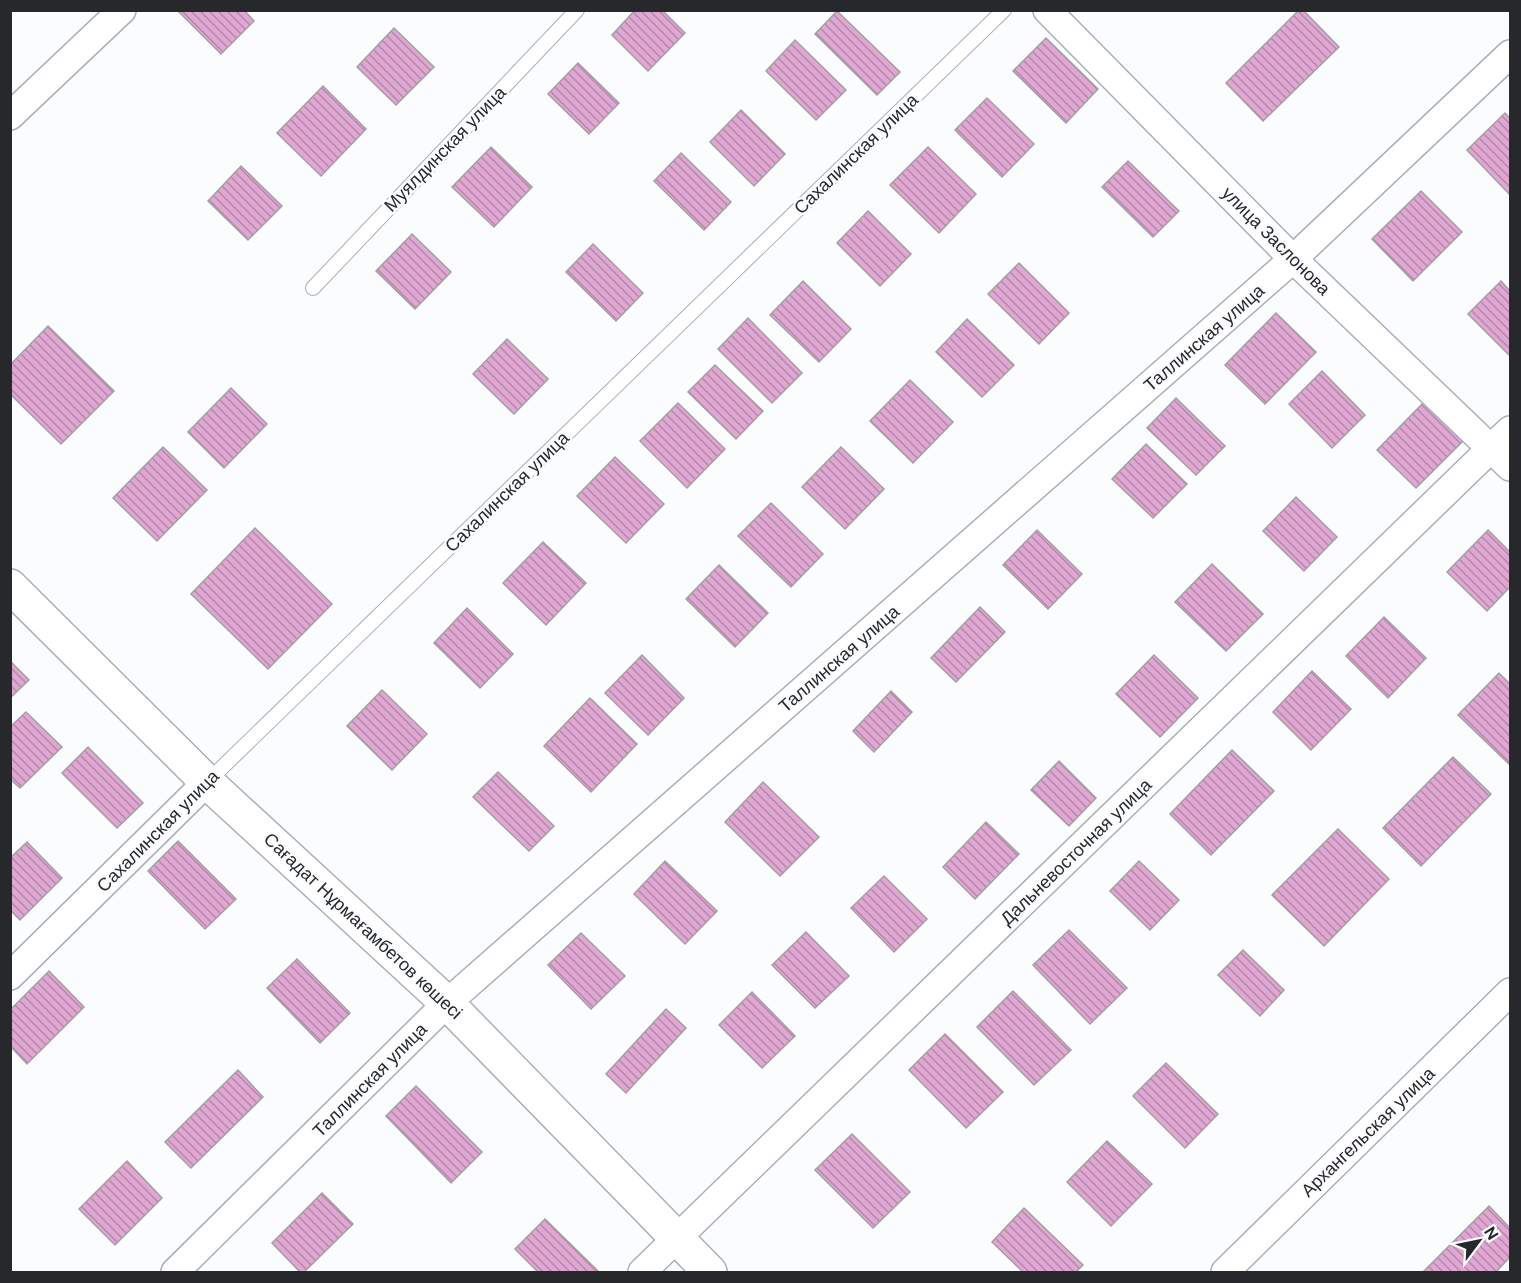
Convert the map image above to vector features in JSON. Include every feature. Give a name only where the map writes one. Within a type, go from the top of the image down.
[{"type":"main road","name":"Сағадат Нұрмағамбетов көшесі","points":[[10,586],[207,782],[447,1003],[710,1272]]},
{"type":"street","points":[[10,116],[122,10]]},
{"type":"street","name":"улица Заслонова","points":[[1047,10],[1293,259],[1510,468]]},
{"type":"street","name":"Таллинская улица","points":[[175,1272],[447,1003],[1293,259],[1510,54]]},
{"type":"street","name":"Дальневосточная улица","points":[[642,1272],[1510,430]]},
{"type":"street","name":"Сахалинская улица","points":[[10,976],[207,782]]},
{"type":"street","name":"Архангельская улица","points":[[1225,1272],[1510,992]]},
{"type":"lane","name":"Муялдинская улица","points":[[312,288],[577,10]]},
{"type":"lane","name":"Сахалинская улица","points":[[207,782],[1004,10]]},
{"type":"building","points":[[244,10],[254,21],[221,54],[178,11]]},
{"type":"building","points":[[635,10],[662,10],[685,33],[648,71],[612,35]]},
{"type":"building","points":[[1299,10],[1303,10],[1339,47],[1263,121],[1226,83]]},
{"type":"building","points":[[837,11],[900,72],[877,95],[815,34]]},
{"type":"building","points":[[394,28],[434,67],[396,105],[357,67]]},
{"type":"building","points":[[1046,38],[1098,89],[1066,123],[1013,71]]},
{"type":"building","points":[[795,40],[846,90],[816,120],[766,71]]},
{"type":"building","points":[[578,63],[619,103],[589,134],[548,94]]},
{"type":"building","points":[[323,86],[366,129],[321,176],[277,133]]},
{"type":"building","points":[[987,98],[1034,144],[1002,177],[955,130]]},
{"type":"building","points":[[741,110],[785,154],[754,186],[710,142]]},
{"type":"building","points":[[1505,113],[1510,118],[1510,195],[1467,150]]},
{"type":"building","points":[[491,147],[532,187],[494,227],[452,187]]},
{"type":"building","points":[[928,147],[976,194],[939,233],[890,185]]},
{"type":"building","points":[[681,153],[731,202],[704,230],[654,181]]},
{"type":"building","points":[[1128,161],[1179,211],[1153,237],[1102,187]]},
{"type":"building","points":[[241,166],[282,206],[248,240],[208,201]]},
{"type":"building","points":[[1421,191],[1462,232],[1413,281],[1372,239]]},
{"type":"building","points":[[868,211],[911,254],[880,286],[837,243]]},
{"type":"building","points":[[412,234],[451,272],[415,309],[376,271]]},
{"type":"building","points":[[593,244],[643,293],[616,321],[566,272]]},
{"type":"building","points":[[1019,263],[1069,313],[1039,344],[988,294]]},
{"type":"building","points":[[803,281],[851,329],[819,362],[770,315]]},
{"type":"building","points":[[1501,281],[1510,291],[1510,356],[1468,314]]},
{"type":"building","points":[[1276,313],[1316,352],[1265,404],[1225,365]]},
{"type":"building","points":[[748,318],[802,373],[772,403],[718,349]]},
{"type":"building","points":[[967,319],[1014,365],[982,397],[936,352]]},
{"type":"building","points":[[48,326],[114,391],[61,444],[10,394],[10,365]]},
{"type":"building","points":[[507,339],[548,379],[514,414],[473,374]]},
{"type":"building","points":[[715,365],[763,411],[736,439],[688,392]]},
{"type":"building","points":[[1322,371],[1365,415],[1332,448],[1289,404]]},
{"type":"building","points":[[910,380],[953,422],[913,463],[870,421]]},
{"type":"building","points":[[231,388],[267,424],[224,468],[188,432]]},
{"type":"building","points":[[1176,398],[1225,446],[1196,475],[1147,428]]},
{"type":"building","points":[[1424,402],[1464,440],[1416,488],[1377,450]]},
{"type":"building","points":[[678,403],[725,449],[687,488],[640,441]]},
{"type":"building","points":[[1146,444],[1187,484],[1153,518],[1112,479]]},
{"type":"building","points":[[163,447],[207,490],[157,541],[113,498]]},
{"type":"building","points":[[841,447],[884,489],[845,529],[802,487]]},
{"type":"building","points":[[615,457],[664,504],[626,543],[577,496]]},
{"type":"building","points":[[1296,497],[1337,537],[1304,571],[1263,531]]},
{"type":"building","points":[[771,503],[823,554],[791,587],[738,536]]},
{"type":"building","points":[[255,528],[332,604],[268,669],[191,594]]},
{"type":"building","points":[[1037,530],[1082,574],[1048,609],[1003,565]]},
{"type":"building","points":[[1488,530],[1510,552],[1510,587],[1487,611],[1447,572]]},
{"type":"building","points":[[543,542],[586,583],[546,625],[503,583]]},
{"type":"building","points":[[1212,564],[1263,614],[1226,651],[1175,602]]},
{"type":"building","points":[[719,565],[768,613],[735,647],[686,599]]},
{"type":"building","points":[[980,607],[1005,632],[956,682],[931,658]]},
{"type":"building","points":[[467,608],[513,654],[480,688],[434,643]]},
{"type":"building","points":[[1384,617],[1426,658],[1388,698],[1346,656]]},
{"type":"building","points":[[642,655],[684,698],[648,735],[605,693]]},
{"type":"building","points":[[1154,655],[1198,698],[1160,737],[1116,694]]},
{"type":"building","points":[[10,661],[29,680],[10,698]]},
{"type":"building","points":[[1312,671],[1351,709],[1311,750],[1273,712]]},
{"type":"building","points":[[1499,673],[1510,684],[1510,765],[1458,715]]},
{"type":"building","points":[[382,690],[427,734],[392,770],[347,726]]},
{"type":"building","points":[[891,691],[912,712],[874,752],[853,731]]},
{"type":"building","points":[[590,698],[637,744],[591,792],[544,746]]},
{"type":"building","points":[[26,712],[62,747],[20,788],[10,779],[10,727]]},
{"type":"building","points":[[88,747],[143,803],[117,828],[62,773]]},
{"type":"building","points":[[1232,750],[1274,791],[1211,855],[1170,814]]},
{"type":"building","points":[[1453,757],[1491,794],[1421,866],[1383,828]]},
{"type":"building","points":[[1059,761],[1096,798],[1069,826],[1031,790]]},
{"type":"building","points":[[498,772],[554,826],[529,851],[473,797]]},
{"type":"building","points":[[763,782],[819,837],[780,876],[725,822]]},
{"type":"building","points":[[986,822],[1019,854],[975,899],[943,867]]},
{"type":"building","points":[[1338,829],[1389,879],[1324,946],[1272,895]]},
{"type":"building","points":[[178,841],[236,899],[205,929],[148,871]]},
{"type":"building","points":[[27,842],[62,878],[20,920],[10,910],[10,858]]},
{"type":"building","points":[[665,861],[717,911],[685,944],[634,894]]},
{"type":"building","points":[[1139,861],[1179,900],[1150,930],[1110,891]]},
{"type":"building","points":[[884,876],[927,919],[894,952],[851,908]]},
{"type":"building","points":[[1069,930],[1127,988],[1090,1024],[1033,965]]},
{"type":"building","points":[[806,932],[849,976],[815,1008],[772,965]]},
{"type":"building","points":[[581,933],[625,976],[591,1009],[548,965]]},
{"type":"building","points":[[1243,950],[1284,990],[1260,1016],[1218,975]]},
{"type":"building","points":[[297,959],[350,1013],[320,1043],[267,988]]},
{"type":"building","points":[[49,971],[84,1007],[27,1064],[10,1046],[10,1010]]},
{"type":"building","points":[[1013,991],[1071,1050],[1034,1085],[977,1027]]},
{"type":"building","points":[[752,992],[795,1036],[762,1068],[719,1025]]},
{"type":"building","points":[[666,1009],[686,1028],[626,1093],[606,1074]]},
{"type":"building","points":[[945,1034],[1003,1092],[966,1128],[909,1070]]},
{"type":"building","points":[[1166,1063],[1218,1114],[1185,1148],[1133,1096]]},
{"type":"building","points":[[238,1070],[263,1097],[191,1168],[165,1142]]},
{"type":"building","points":[[416,1086],[482,1152],[451,1183],[386,1116]]},
{"type":"building","points":[[852,1134],[910,1192],[873,1228],[815,1170]]},
{"type":"building","points":[[1107,1141],[1152,1184],[1111,1226],[1067,1182]]},
{"type":"building","points":[[127,1161],[162,1198],[115,1245],[79,1209]]},
{"type":"building","points":[[322,1193],[353,1224],[304,1272],[300,1272],[272,1243]]},
{"type":"building","points":[[1489,1206],[1510,1228],[1510,1257],[1496,1272],[1423,1272]]},
{"type":"building","points":[[1024,1208],[1083,1265],[1076,1272],[1023,1272],[992,1242]]},
{"type":"building","points":[[545,1219],[599,1272],[538,1272],[515,1249]]}]
